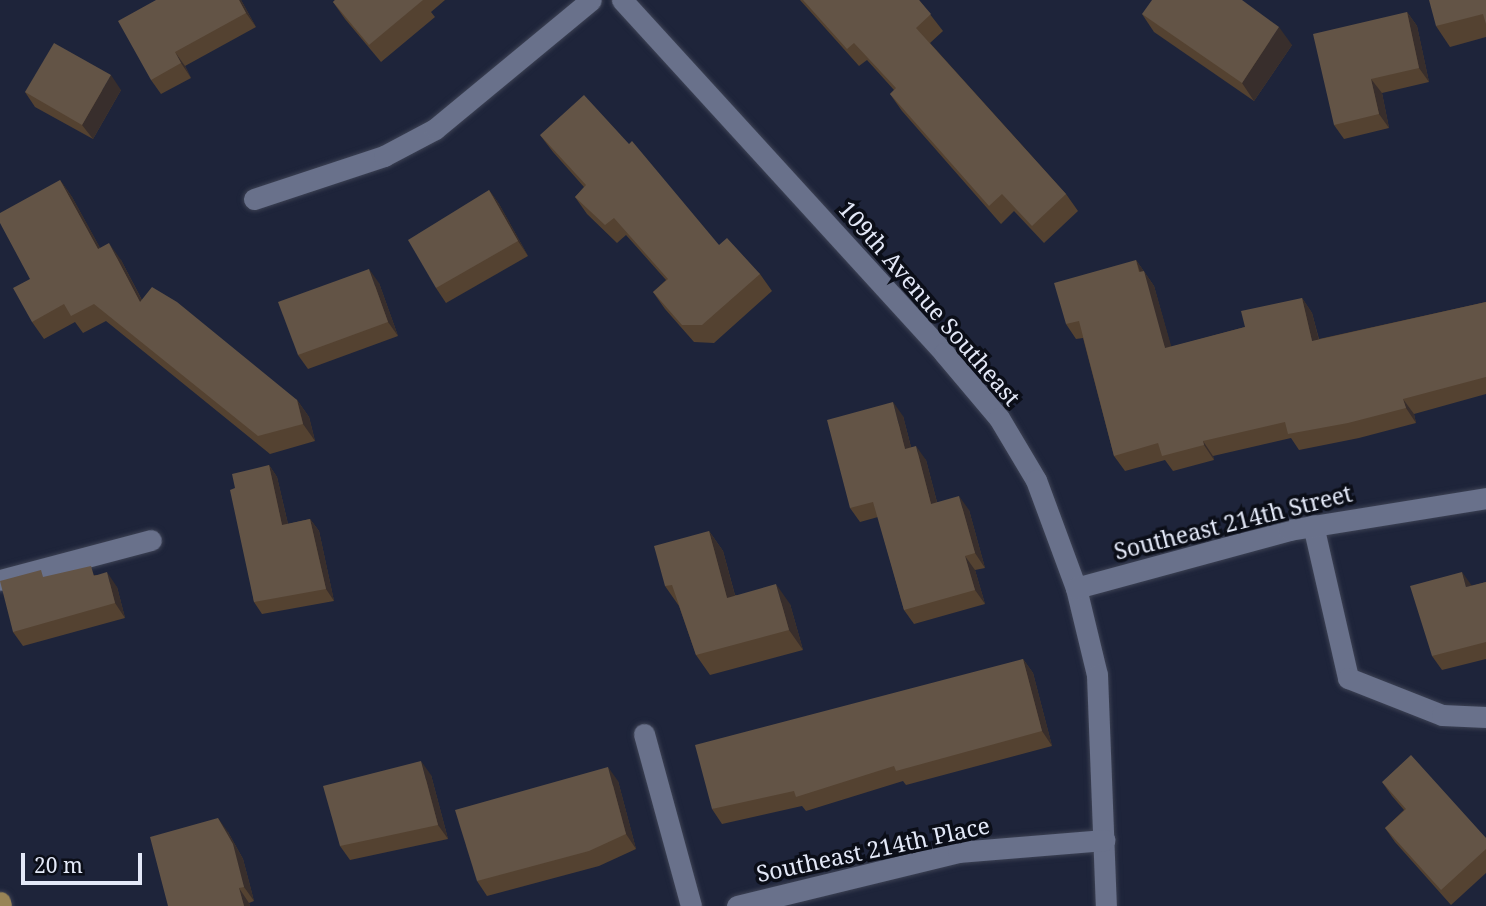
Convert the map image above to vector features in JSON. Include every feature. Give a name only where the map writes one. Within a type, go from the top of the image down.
[{"type":"street","points":[[254,199],[384,156],[435,129],[591,0]]},
{"type":"street","name":"109th Avenue Southeast","points":[[622,0],[999,418],[1036,480],[1076,588],[1097,675],[1107,906]]},
{"type":"street","name":"Southeast 214th Street","points":[[1076,588],[1313,525],[1486,498]]},
{"type":"street","points":[[1313,525],[1348,678],[1442,715],[1486,717]]},
{"type":"street","points":[[0,580],[151,540]]},
{"type":"street","points":[[643,734],[691,906]]},
{"type":"street","name":"Southeast 214th Place","points":[[737,906],[958,852],[1105,840]]},
{"type":"building","points":[[156,0],[239,0],[246,13],[175,52],[181,63],[151,80],[118,21]]},
{"type":"building","points":[[423,0],[369,45],[333,2]]},
{"type":"building","points":[[803,0],[919,0],[931,14],[916,28],[1066,194],[1032,226],[1002,194],[989,206],[890,94],[896,88],[854,43],[847,49]]},
{"type":"building","points":[[1152,0],[1242,0],[1279,27],[1242,83],[1142,14]]},
{"type":"building","points":[[1429,0],[1486,0],[1486,24],[1483,14],[1436,26]]},
{"type":"building","points":[[1407,12],[1419,68],[1371,79],[1379,114],[1334,125],[1313,34]]},
{"type":"building","points":[[54,43],[111,75],[82,125],[25,92]]},
{"type":"building","points":[[584,95],[629,144],[632,141],[719,245],[727,238],[760,274],[702,325],[682,325],[653,292],[668,279],[614,218],[605,225],[575,197],[586,185],[540,135]]},
{"type":"building","points":[[60,180],[98,249],[109,243],[140,302],[152,287],[177,302],[297,400],[303,424],[258,436],[94,304],[71,316],[64,304],[32,322],[13,288],[30,279],[0,223],[0,213]]},
{"type":"building","points":[[489,190],[518,241],[436,288],[408,240]]},
{"type":"building","points":[[1136,260],[1139,272],[1144,271],[1165,348],[1245,327],[1241,311],[1302,298],[1312,341],[1486,302],[1486,377],[1403,399],[1406,408],[1348,423],[1288,434],[1285,422],[1203,441],[1204,445],[1162,456],[1158,443],[1114,456],[1079,321],[1066,324],[1054,283]]},
{"type":"building","points":[[369,269],[388,322],[298,355],[278,302]]},
{"type":"building","points":[[893,402],[905,449],[916,446],[931,504],[959,496],[975,553],[965,556],[975,590],[904,610],[873,502],[850,508],[827,420]]},
{"type":"building","points":[[269,465],[282,525],[310,519],[326,589],[254,602],[230,490],[235,488],[232,474]]},
{"type":"building","points":[[709,531],[727,598],[776,584],[789,630],[696,655],[672,585],[665,586],[654,546]]},
{"type":"building","points":[[91,566],[94,576],[107,572],[115,603],[13,632],[0,581],[41,570],[43,577]]},
{"type":"building","points":[[1462,572],[1466,587],[1486,582],[1486,642],[1432,656],[1410,586]]},
{"type":"building","points":[[1023,659],[1042,731],[896,771],[894,766],[796,797],[794,791],[712,809],[695,745]]},
{"type":"building","points":[[1411,755],[1486,838],[1486,849],[1441,890],[1385,828],[1406,809],[1382,782]]},
{"type":"building","points":[[421,761],[438,825],[340,846],[323,786]]},
{"type":"building","points":[[608,767],[626,834],[589,851],[477,881],[455,810]]},
{"type":"building","points":[[218,818],[233,844],[244,887],[239,888],[244,906],[168,906],[150,837]]}]
